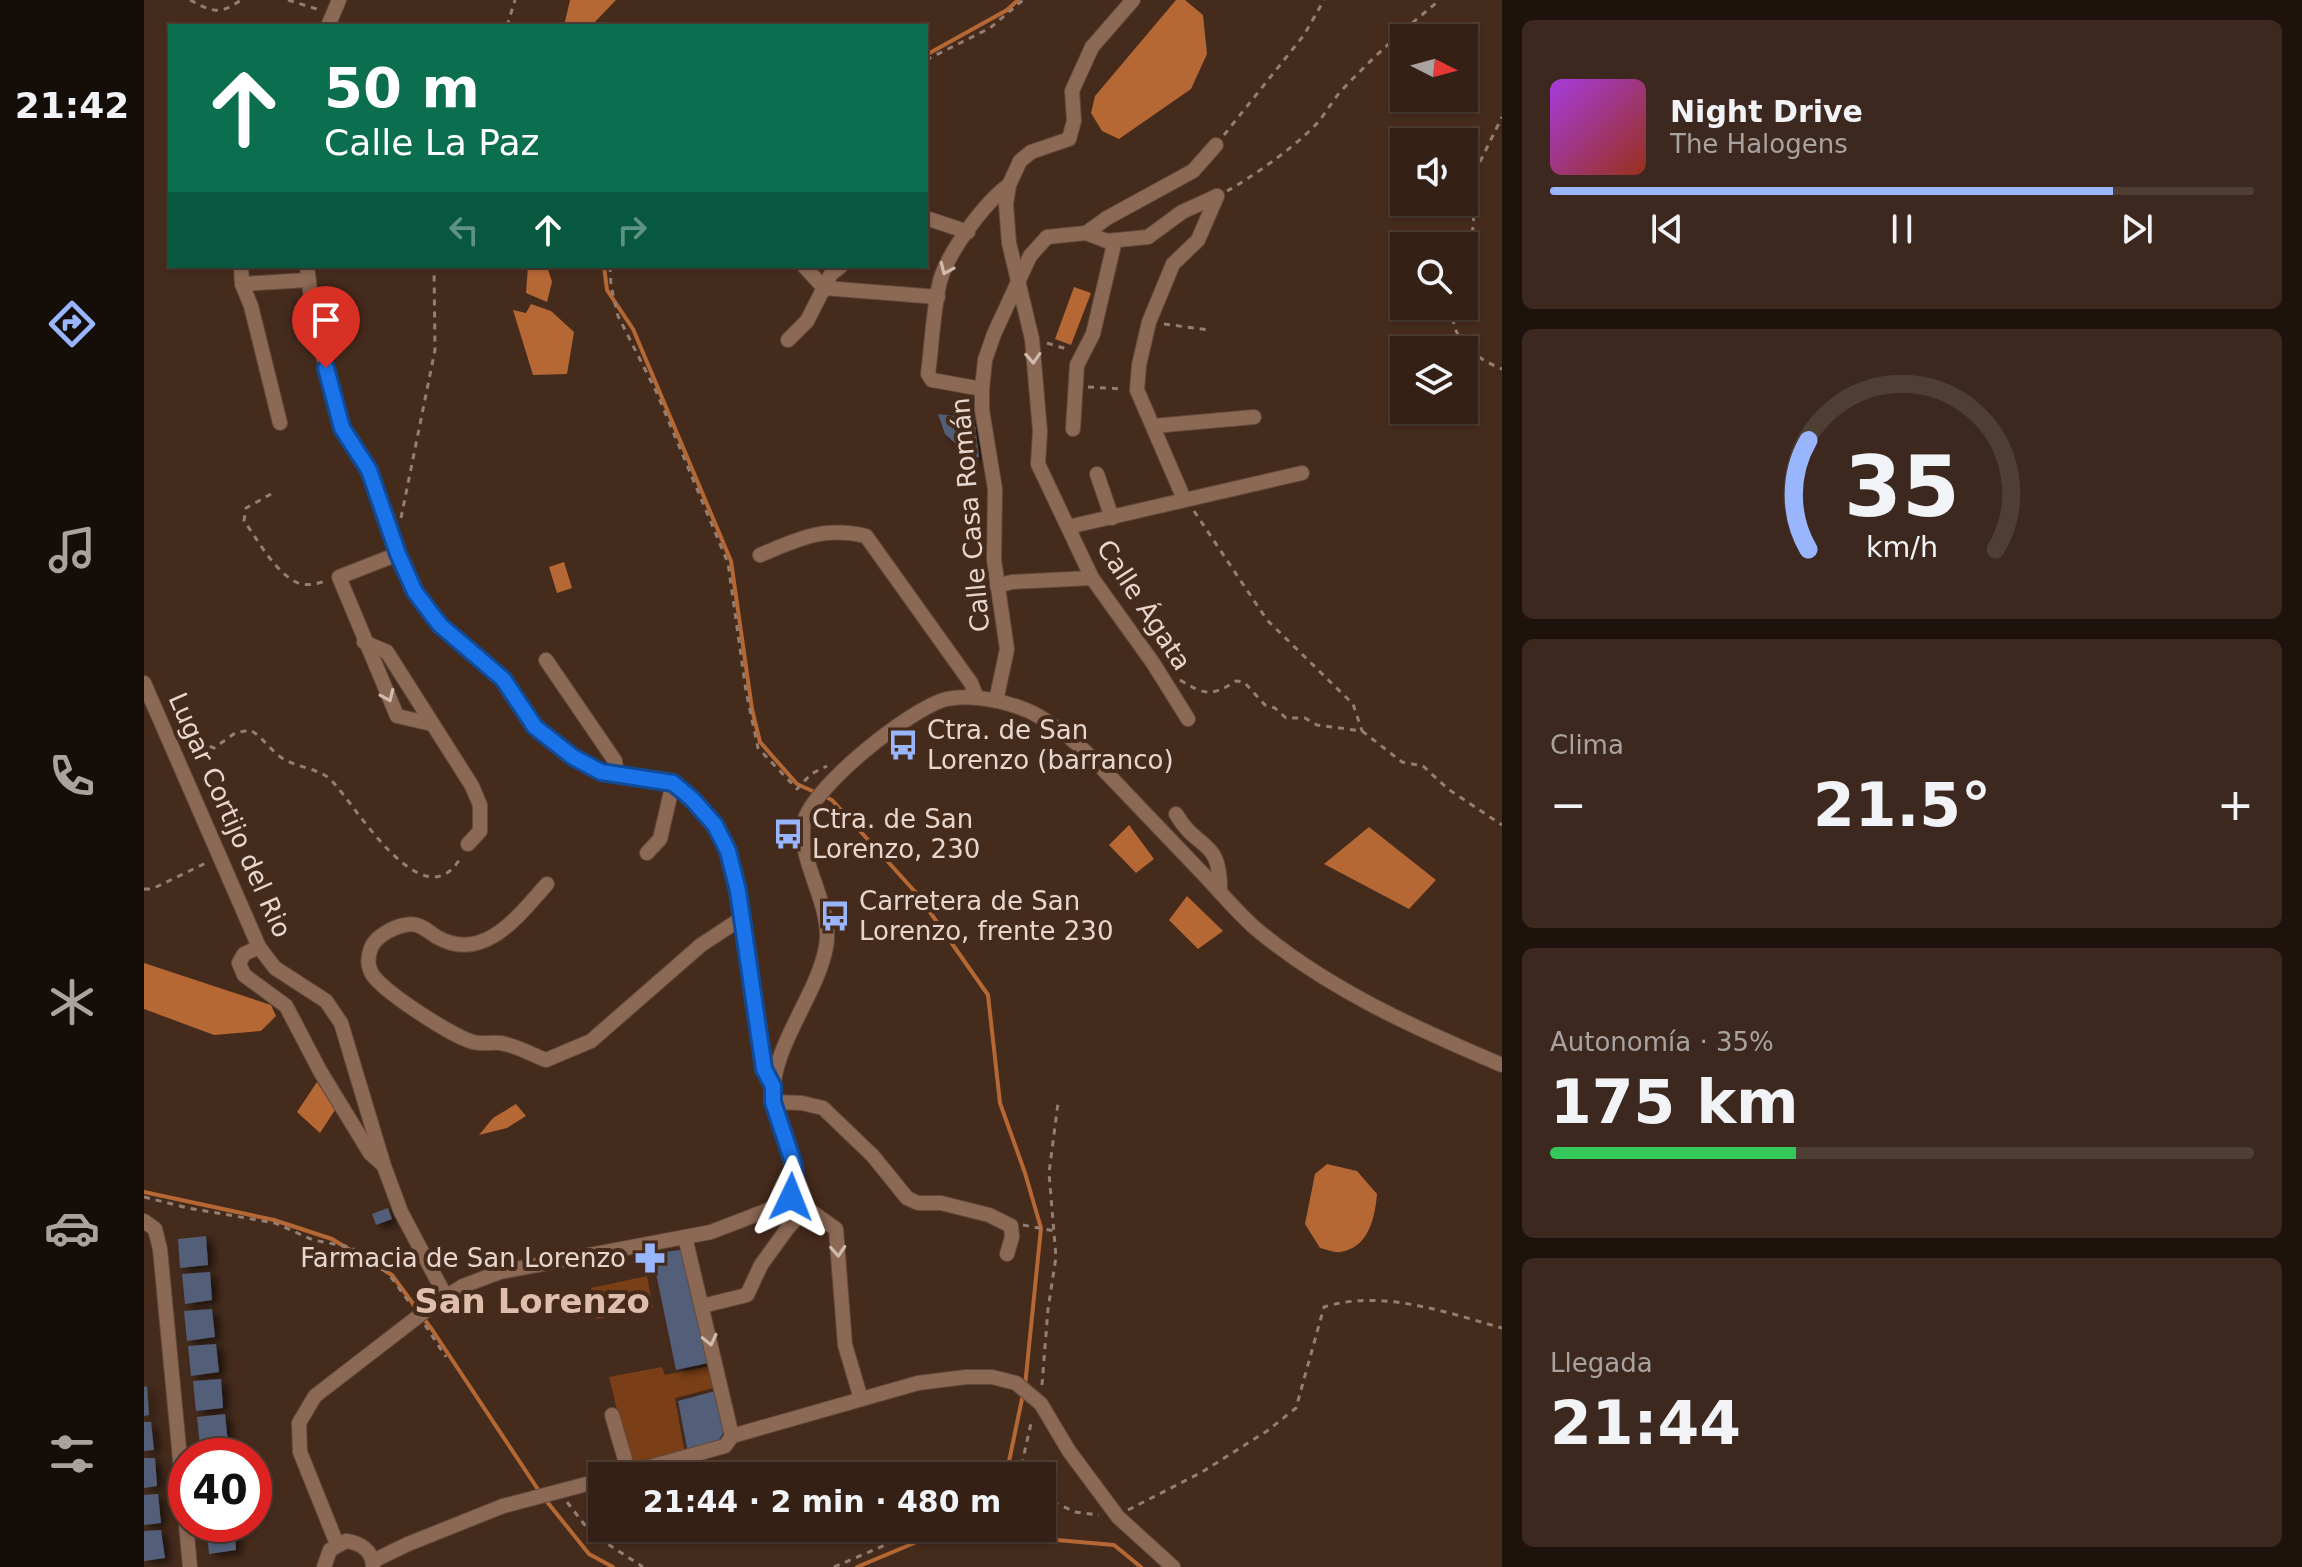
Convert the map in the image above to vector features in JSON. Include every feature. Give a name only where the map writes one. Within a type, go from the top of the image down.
[{"type":"street","points":[[330,20],[339,0]]},
{"type":"street","points":[[1018,282],[1008,230],[1006,204],[1009,185],[1020,161],[1031,152],[1069,139],[1074,121],[1072,91],[1092,47],[1133,0]]},
{"type":"street","name":"Calle Casa Román","points":[[996,701],[1007,649],[994,560],[995,489],[982,410],[985,360],[994,334],[1030,256],[1047,237],[1086,233],[1107,218],[1193,171],[1216,145]]},
{"type":"street","points":[[982,389],[932,380],[928,374],[940,280],[968,232],[997,194],[1009,185]]},
{"type":"street","points":[[1086,233],[1107,241],[1148,237],[1182,212],[1217,196]]},
{"type":"street","points":[[1184,499],[1137,390],[1139,365],[1149,322],[1173,264],[1198,240],[1217,196]]},
{"type":"street","points":[[928,219],[968,232]]},
{"type":"street","points":[[1073,429],[1077,365],[1093,334],[1115,240]]},
{"type":"street","points":[[241,268],[242,284],[251,306],[280,423]]},
{"type":"street","points":[[806,268],[824,288],[938,297]]},
{"type":"street","points":[[788,340],[807,321],[831,274],[838,268]]},
{"type":"street","points":[[242,284],[307,273],[342,428],[369,470],[398,554],[415,592],[440,625],[503,679],[535,727],[573,757],[601,772],[673,783],[715,825],[728,851],[742,918],[764,1069],[773,1086]]},
{"type":"street","name":"Calle Ágata","points":[[1018,282],[1032,339],[1040,431],[1038,464],[1092,578],[1153,663],[1188,719]]},
{"type":"street","points":[[1153,426],[1254,417]]},
{"type":"street","points":[[1068,527],[1302,473]]},
{"type":"street","points":[[1097,474],[1112,518]]},
{"type":"street","points":[[760,555],[808,536],[842,531],[866,536],[971,683],[977,698]]},
{"type":"street","points":[[398,554],[339,577],[397,716],[432,724]]},
{"type":"street","points":[[997,586],[1012,582],[1092,578]]},
{"type":"street","points":[[364,642],[387,652],[472,786],[480,805],[480,831],[468,844]]},
{"type":"street","points":[[546,660],[615,761],[617,774]]},
{"type":"street","name":"Lugar Cortijo del Rio","points":[[144,683],[259,947],[275,968],[326,1001],[341,1023],[401,1212],[446,1297]]},
{"type":"street","points":[[337,1544],[300,1452],[299,1423],[315,1396],[463,1286],[500,1272],[711,1232],[763,1213],[791,1197],[795,1181],[794,1165],[773,1102],[773,1086],[778,1064],[826,947],[827,926],[802,835],[810,806],[845,768],[925,707],[948,699],[977,698],[996,701],[1039,716],[1086,751],[1255,928],[1317,973],[1376,1007],[1502,1065]]},
{"type":"street","points":[[647,853],[660,839],[673,783]]},
{"type":"street","points":[[1176,814],[1185,830],[1211,848],[1220,867],[1220,892]]},
{"type":"street","points":[[547,884],[493,938],[474,944],[452,944],[434,936],[423,926],[409,924],[395,927],[372,944],[368,960],[372,974],[394,995],[422,1011],[448,1032],[475,1043],[503,1043],[546,1060],[591,1041],[701,945],[742,918]]},
{"type":"street","points":[[259,947],[244,954],[239,963],[244,975],[286,1006],[320,1071],[370,1153],[384,1166]]},
{"type":"street","points":[[773,1102],[802,1103],[823,1108],[873,1156],[907,1198],[918,1203],[941,1203],[989,1215],[1011,1226],[1012,1237],[1007,1254]]},
{"type":"street","points":[[791,1197],[836,1229],[845,1345],[861,1399]]},
{"type":"street","points":[[702,1306],[747,1295],[761,1265],[806,1208]]},
{"type":"street","points":[[144,1221],[155,1229],[160,1249],[178,1438]]},
{"type":"street","points":[[685,1237],[732,1436]]},
{"type":"street","points":[[667,1462],[725,1446],[732,1436],[918,1383],[992,1377],[1016,1383],[1041,1404],[1069,1451],[1118,1517],[1173,1567]]},
{"type":"street","points":[[612,1415],[621,1462]]},
{"type":"street","points":[[324,1567],[330,1550],[337,1544],[355,1542],[363,1546],[373,1564],[408,1544],[503,1506],[588,1484]]},
{"type":"street","points":[[188,1542],[190,1567]]},
{"type":"path","points":[[190,0],[210,10],[228,9],[241,0]]},
{"type":"path","points":[[288,0],[330,20]]},
{"type":"path","points":[[508,24],[515,0]]},
{"type":"path","points":[[928,59],[990,28],[1023,0]]},
{"type":"path","points":[[1216,145],[1304,35],[1324,0]]},
{"type":"path","points":[[1217,196],[1252,178],[1318,123],[1339,94],[1372,60],[1440,0]]},
{"type":"path","points":[[1473,232],[1477,168],[1502,117]]},
{"type":"path","points":[[389,527],[400,519],[435,350],[434,268]]},
{"type":"path","points":[[610,268],[618,316],[662,404],[728,563],[746,691],[758,748],[797,789]]},
{"type":"path","points":[[1453,320],[1461,341],[1479,360],[1502,369]]},
{"type":"path","points":[[1149,322],[1209,330]]},
{"type":"path","points":[[1032,339],[1083,353]]},
{"type":"path","points":[[1076,387],[1137,390]]},
{"type":"path","points":[[271,494],[246,508],[244,521],[281,569],[297,583],[316,584],[339,577]]},
{"type":"path","points":[[1184,499],[1267,620],[1353,704],[1362,731]]},
{"type":"path","points":[[1177,678],[1200,692],[1217,692],[1236,681],[1244,682],[1265,705],[1275,708],[1286,718],[1305,718],[1317,725],[1362,731],[1402,762],[1423,766],[1448,789],[1502,825]]},
{"type":"path","points":[[159,717],[179,717],[195,730],[203,744],[214,748],[235,733],[250,730],[282,758],[330,778],[371,831],[412,872],[427,877],[445,874],[457,865],[468,844]]},
{"type":"path","points":[[144,889],[152,889],[219,857]]},
{"type":"path","points":[[1022,1462],[1033,1418],[1041,1404],[1048,1309],[1056,1257],[1049,1173],[1058,1103]]},
{"type":"path","points":[[144,1197],[200,1211],[275,1223],[313,1240],[350,1247],[376,1261],[418,1314]]},
{"type":"path","points":[[1011,1226],[1027,1225],[1055,1231]]},
{"type":"path","points":[[1056,1503],[1075,1512],[1118,1517],[1139,1503],[1202,1472],[1267,1431],[1296,1408],[1324,1307],[1345,1300],[1391,1301],[1502,1328]]},
{"type":"path","points":[[425,1325],[446,1357]]},
{"type":"path","points":[[559,1492],[591,1533],[643,1567]]},
{"type":"path","points":[[834,1567],[892,1542]]},
{"type":"shaded area","points":[[570,0],[616,0],[593,24],[564,24]]},
{"type":"shaded area","points":[[1176,0],[1185,0],[1203,15],[1207,54],[1191,89],[1119,139],[1102,131],[1091,113],[1095,96]]},
{"type":"shaded area","points":[[528,268],[548,268],[552,282],[547,302],[526,293]]},
{"type":"shaded area","points":[[1074,287],[1091,293],[1071,345],[1055,339]]},
{"type":"shaded area","points":[[531,304],[551,311],[574,332],[567,374],[533,375],[513,310],[526,313]]},
{"type":"shaded area","points":[[564,562],[572,588],[557,593],[549,567]]},
{"type":"shaded area","points":[[1129,825],[1154,859],[1136,873],[1109,845]]},
{"type":"shaded area","points":[[1369,827],[1436,880],[1409,909],[1324,864]]},
{"type":"shaded area","points":[[1187,896],[1223,931],[1198,949],[1169,920]]},
{"type":"shaded area","points":[[144,963],[271,1005],[276,1016],[261,1031],[214,1035],[144,1009]]},
{"type":"shaded area","points":[[317,1082],[335,1110],[320,1133],[297,1112]]},
{"type":"shaded area","points":[[516,1104],[526,1116],[507,1128],[479,1135],[493,1118]]},
{"type":"shaded area","points":[[1327,1164],[1357,1171],[1377,1194],[1372,1221],[1364,1238],[1350,1249],[1340,1252],[1320,1248],[1305,1224],[1315,1174]]},
{"type":"shaded area","points":[[647,1276],[653,1307],[597,1319],[591,1288]]},
{"type":"shaded area","points":[[709,1366],[714,1388],[675,1398],[685,1454],[649,1462],[630,1462],[609,1377],[662,1367],[665,1375]]},
{"type":"building","points":[[938,414],[974,418],[979,457],[973,459],[945,434]]},
{"type":"building","points":[[388,1208],[392,1219],[376,1225],[372,1214]]},
{"type":"building","points":[[206,1236],[208,1265],[180,1268],[178,1239]]},
{"type":"building","points":[[679,1250],[684,1253],[708,1363],[676,1370],[652,1254]]},
{"type":"building","points":[[210,1272],[212,1300],[185,1304],[182,1274]]},
{"type":"building","points":[[212,1309],[215,1337],[187,1341],[184,1311]]},
{"type":"building","points":[[216,1344],[219,1372],[191,1376],[188,1346]]},
{"type":"building","points":[[221,1379],[223,1408],[196,1411],[193,1381]]},
{"type":"building","points":[[147,1386],[149,1415],[144,1416],[144,1387]]},
{"type":"building","points":[[715,1391],[724,1432],[715,1446],[688,1453],[678,1401]]},
{"type":"building","points":[[225,1414],[227,1438],[199,1438],[197,1417]]},
{"type":"building","points":[[144,1422],[151,1422],[154,1450],[144,1451]]},
{"type":"building","points":[[144,1458],[155,1458],[157,1486],[144,1488]]},
{"type":"building","points":[[158,1494],[161,1523],[144,1525],[144,1495]]},
{"type":"building","points":[[161,1530],[165,1558],[144,1561],[144,1531]]},
{"type":"building","points":[[208,1542],[235,1542],[236,1550],[209,1554]]},
{"type":"waterway","points":[[928,54],[1007,10],[1018,0]]},
{"type":"waterway","points":[[604,268],[607,290],[633,329],[731,561],[752,709],[760,742],[797,784],[832,800],[918,895],[988,995],[1000,1103],[1041,1228],[1025,1386]]},
{"type":"waterway","points":[[144,1192],[274,1220],[332,1239],[392,1275],[539,1491]]},
{"type":"waterway","points":[[1009,1462],[1023,1394]]},
{"type":"waterway","points":[[544,1498],[589,1554],[613,1567]]},
{"type":"waterway","points":[[1056,1540],[1114,1545],[1141,1567]]},
{"type":"waterway","points":[[857,1567],[917,1542]]},
{"type":"place","name":"Ctra. de San Lorenzo (barranco)","points":[[903,745]]},
{"type":"place","name":"Ctra. de San Lorenzo, 230","points":[[788,834]]},
{"type":"place","name":"Carretera de San Lorenzo, frente 230","points":[[835,916]]},
{"type":"place","name":"Farmacia de San Lorenzo","points":[[650,1258]]},
{"type":"district","name":"San Lorenzo","points":[[532,1301]]},
{"type":"route","points":[[326,368],[342,428],[369,470],[398,554],[415,592],[440,625],[503,679],[535,727],[573,757],[601,772],[673,783],[715,825],[728,851],[738,891],[764,1069],[773,1086],[773,1102],[794,1165],[795,1181],[791,1197]]}]
